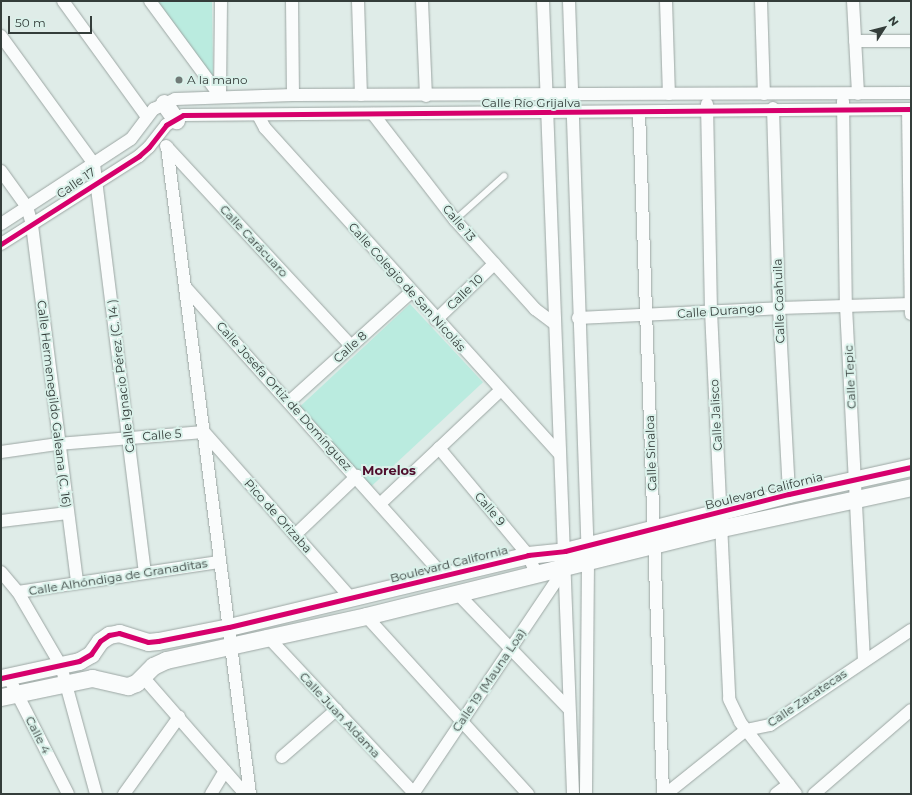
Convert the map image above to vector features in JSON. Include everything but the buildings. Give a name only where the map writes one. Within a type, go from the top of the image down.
[{"type":"street","points":[[63,1],[146,117]]},
{"type":"street","points":[[150,1],[220,96]]},
{"type":"street","points":[[220,96],[221,1]]},
{"type":"street","points":[[292,1],[293,95]]},
{"type":"street","points":[[358,1],[361,95]]},
{"type":"street","points":[[422,1],[426,96]]},
{"type":"street","points":[[543,1],[573,794]]},
{"type":"street","points":[[569,1],[578,318],[588,554],[586,794]]},
{"type":"street","points":[[666,1],[669,94]]},
{"type":"street","points":[[760,1],[764,94]]},
{"type":"street","points":[[853,1],[858,94]]},
{"type":"street","points":[[1,36],[94,164]]},
{"type":"street","points":[[855,41],[911,41]]},
{"type":"street","name":"Calle Río Grijalva","points":[[146,117],[164,103],[188,97],[220,96],[248,98],[293,95],[426,96],[911,93]]},
{"type":"street","name":"Calle Tepic","points":[[842,94],[846,306],[864,660]]},
{"type":"street","name":"Calle Jalisco","points":[[707,95],[711,311],[729,700],[733,712],[793,789]]},
{"type":"street","points":[[164,103],[176,120]]},
{"type":"street","name":"Calle Río Grijalva","points":[[158,135],[166,125],[183,115],[707,112],[773,108],[910,109]]},
{"type":"street","name":"Calle Coahuila","points":[[773,108],[779,308],[789,494]]},
{"type":"street","points":[[910,109],[911,314]]},
{"type":"street","name":"Calle Sinaloa","points":[[639,112],[664,794]]},
{"type":"street","name":"Calle 13","points":[[373,114],[455,220],[535,309],[555,324]]},
{"type":"street","name":"Calle Colegio de San Nicolás","points":[[258,115],[265,128],[500,391],[560,455]]},
{"type":"street","name":"Calle 17","points":[[1,224],[131,140],[139,132],[146,117]]},
{"type":"street","name":"Calle 17","points":[[1,244],[32,225],[98,180],[139,156],[158,135]]},
{"type":"street","name":"Calle Carácuaro","points":[[158,135],[166,146],[351,346]]},
{"type":"street","points":[[166,146],[187,289],[219,562],[250,794]]},
{"type":"street","name":"Calle Ignacio Pérez (C. 14 )","points":[[94,164],[98,180],[145,571]]},
{"type":"street","points":[[1,171],[27,207]]},
{"type":"street","name":"Calle Hermenegildo Galeana (C. 16)","points":[[27,207],[32,225],[58,444],[77,583]]},
{"type":"street","name":"Calle 10","points":[[436,320],[494,264]]},
{"type":"street","name":"Calle Josefa Ortiz de Domínguez","points":[[187,289],[357,476],[444,576]]},
{"type":"street","name":"Calle 8","points":[[289,402],[411,292]]},
{"type":"street","name":"Calle Durango","points":[[578,318],[646,316],[779,308],[911,304]]},
{"type":"street","points":[[381,503],[500,391]]},
{"type":"street","name":"Calle 5","points":[[1,452],[58,444],[204,432]]},
{"type":"street","name":"Pico de Orizaba","points":[[204,432],[352,599]]},
{"type":"street","name":"Calle 9","points":[[439,448],[528,555],[536,573]]},
{"type":"street","name":"Boulevard California","points":[[721,520],[789,494],[855,478],[911,467]]},
{"type":"street","points":[[295,535],[357,476]]},
{"type":"street","name":"Boulevard California","points":[[9,696],[65,683],[98,679],[117,685],[128,686],[166,660],[230,644],[366,616],[536,573],[565,559],[654,538],[721,520],[855,498],[911,486]]},
{"type":"street","points":[[1,521],[68,513]]},
{"type":"street","name":"Boulevard California","points":[[4,677],[79,661],[91,654],[100,641],[109,635],[119,633],[148,642],[228,627],[352,599],[528,555],[565,559]]},
{"type":"street","name":"Calle 19 (Mauna Loa)","points":[[413,794],[510,649],[565,559]]},
{"type":"street","name":"Calle Alhóndiga de Granaditas","points":[[18,592],[145,571],[219,562]]},
{"type":"street","points":[[1,572],[18,592],[61,666],[96,794]]},
{"type":"street","points":[[457,593],[569,709]]},
{"type":"street","points":[[366,616],[528,794]]},
{"type":"street","name":"Calle Zacatecas","points":[[664,794],[746,730],[770,725],[864,660],[911,630]]},
{"type":"street","name":"Calle Juan Aldama","points":[[267,636],[413,794]]},
{"type":"street","points":[[148,642],[153,653],[148,671],[179,717],[245,794]]},
{"type":"street","points":[[91,654],[92,669],[98,679]]},
{"type":"street","name":"Calle 4","points":[[4,677],[9,696],[68,794]]},
{"type":"street","points":[[282,757],[336,710]]},
{"type":"street","points":[[814,794],[911,710]]},
{"type":"street","points":[[124,794],[179,717]]},
{"type":"street","points":[[211,794],[225,771]]},
{"type":"street","points":[[776,794],[793,789]]},
{"type":"lane","points":[[455,220],[504,176]]},
{"type":"green space","points":[[156,1],[212,1],[213,78]]},
{"type":"green space","points":[[410,304],[483,382],[371,487],[298,408]]},
{"type":"cycle path","points":[[1,244],[139,156],[149,147],[166,125],[183,115],[911,109]]},
{"type":"cycle path","points":[[1,678],[79,661],[91,654],[100,641],[109,635],[119,633],[148,642],[229,627],[528,555],[565,551],[789,494],[911,467]]},
{"type":"place","name":"A la mano","points":[[179,80]]},
{"type":"district","name":"Morelos","points":[[389,470]]}]
